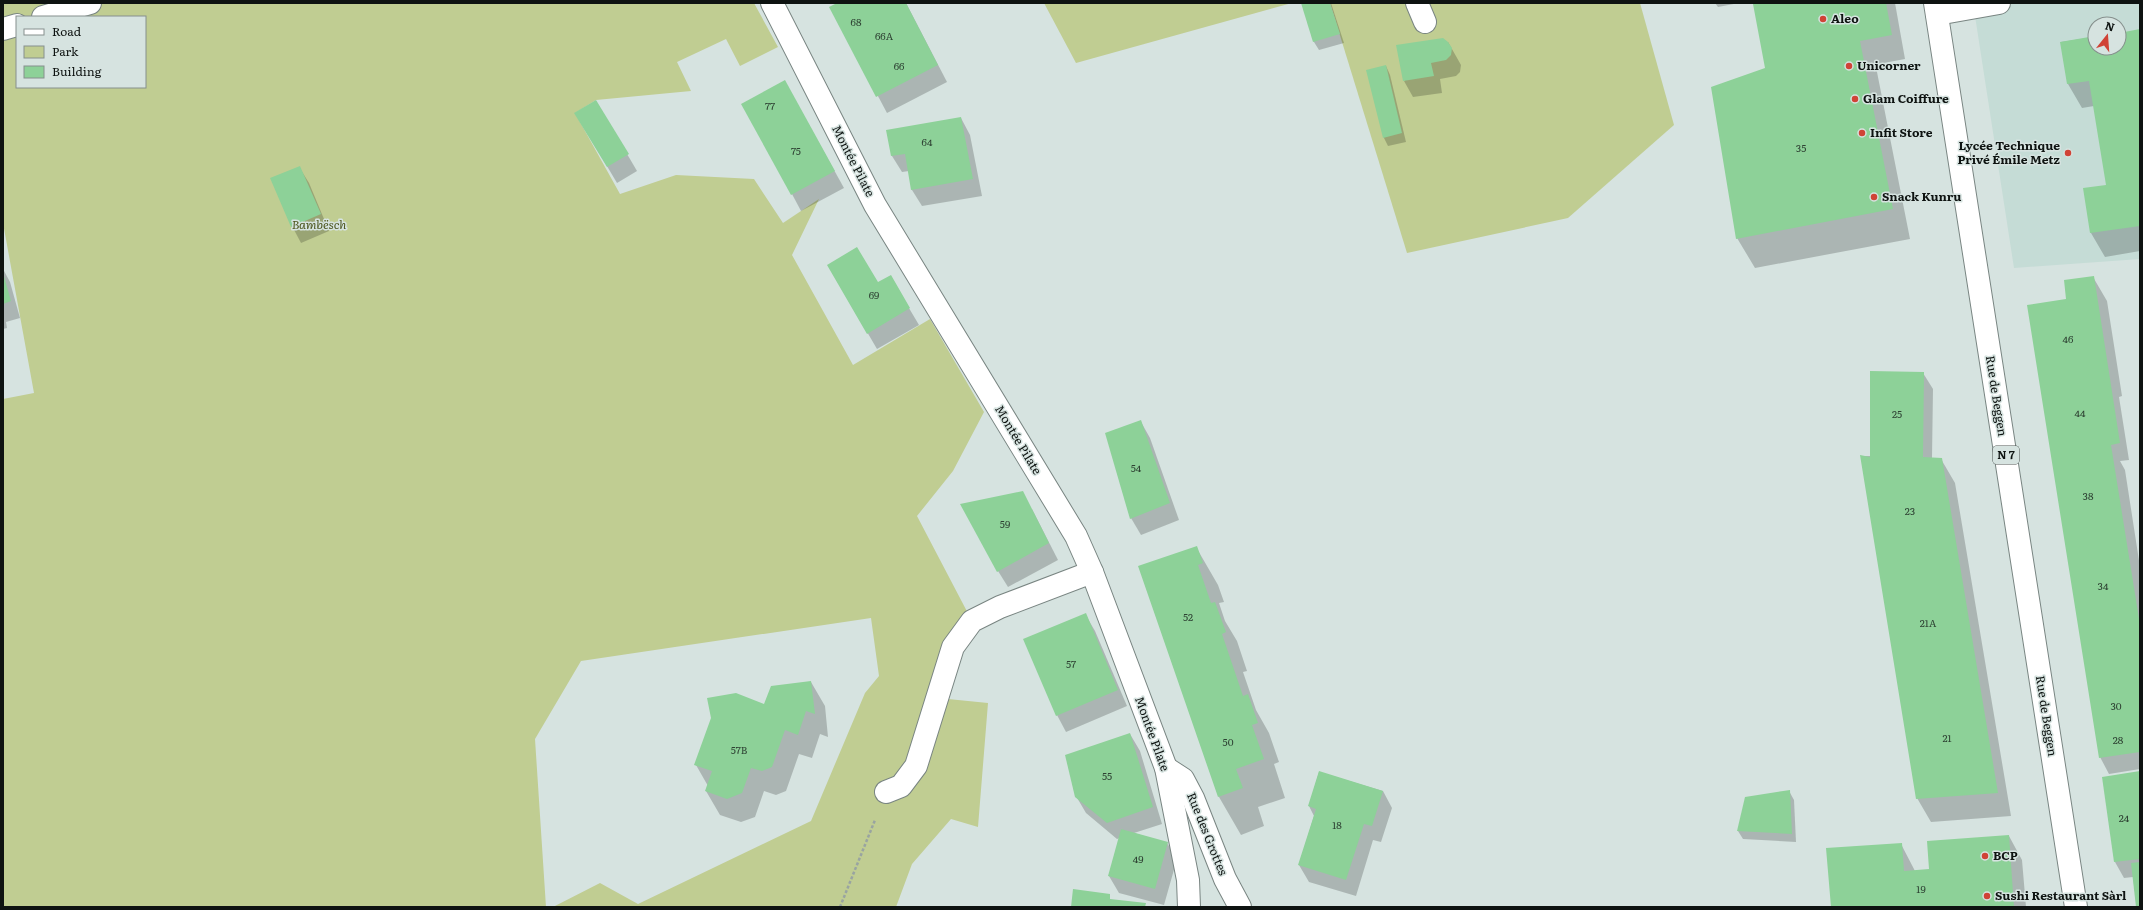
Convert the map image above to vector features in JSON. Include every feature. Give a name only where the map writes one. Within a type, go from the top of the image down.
[{"type":"street","points":[[46,16],[90,3]]},
{"type":"street","name":"Montée Pilate","points":[[772,3],[875,205],[1076,536],[1092,572],[1166,768],[1188,880],[1189,907]]},
{"type":"street","points":[[1936,8],[1999,3]]},
{"type":"street","name":"Rue de Beggen","points":[[1936,8],[2076,907]]},
{"type":"street","points":[[3,29],[16,25]]},
{"type":"street","points":[[886,792],[901,786],[916,766],[953,647],[972,621],[1000,606],[1092,572]]},
{"type":"street","name":"Rue des Grottes","points":[[1166,768],[1183,779],[1193,798],[1225,879],[1240,907]]},
{"type":"path","points":[[840,907],[886,792]]},
{"type":"shaded area","name":"Lycée Technique Privé Émile Metz","points":[[1973,3],[2140,3],[2140,259],[2014,268]]},
{"type":"green space","name":"Bambësch","points":[[3,3],[754,3],[778,47],[740,66],[726,39],[677,62],[691,91],[596,100],[575,113],[620,194],[676,175],[754,179],[783,223],[819,199],[792,255],[853,365],[930,319],[984,412],[953,471],[917,516],[972,621],[938,698],[988,703],[978,827],[951,819],[912,864],[896,907],[553,907],[600,883],[638,904],[811,821],[865,693],[879,676],[871,618],[581,661],[535,739],[546,907],[3,907],[3,399],[34,393],[3,223]]},
{"type":"green space","points":[[1044,3],[1292,3],[1076,63]]},
{"type":"green space","points":[[1330,3],[1640,3],[1674,125],[1568,218],[1407,253]]},
{"type":"building","points":[[837,3],[906,3],[938,65],[876,97],[829,7]]},
{"type":"building","points":[[1301,3],[1330,3],[1340,34],[1313,42]]},
{"type":"building","points":[[1886,3],[1892,35],[1860,41],[1893,209],[1736,239],[1711,87],[1765,68],[1753,4]]},
{"type":"building","points":[[2140,29],[2140,226],[2090,233],[2083,188],[2106,185],[2089,81],[2067,84],[2060,42],[2087,37],[2087,56],[2127,56],[2127,31]]},
{"type":"building","points":[[1443,38],[1452,48],[1451,55],[1446,60],[1431,63],[1434,76],[1403,81],[1396,45]]},
{"type":"building","points":[[1386,65],[1402,133],[1383,138],[1366,70]]},
{"type":"building","points":[[785,80],[835,171],[791,195],[741,104]]},
{"type":"building","points":[[596,100],[629,154],[607,167],[574,113]]},
{"type":"building","points":[[961,117],[973,179],[911,190],[905,154],[891,156],[886,130]]},
{"type":"building","points":[[300,166],[321,214],[291,227],[270,178]]},
{"type":"building","points":[[857,247],[878,282],[891,275],[910,308],[867,334],[827,265]]},
{"type":"building","points":[[3,273],[11,301],[3,304]]},
{"type":"building","points":[[2094,276],[2120,443],[2111,445],[2140,625],[2140,752],[2099,758],[2027,305],[2066,299],[2064,280]]},
{"type":"building","points":[[1870,371],[1924,372],[1923,457],[1942,458],[1998,793],[1916,799],[1860,455],[1870,457]]},
{"type":"building","points":[[1141,420],[1170,503],[1130,519],[1105,433]]},
{"type":"building","points":[[1023,491],[1049,543],[997,572],[960,504]]},
{"type":"building","points":[[1197,546],[1203,563],[1198,565],[1211,603],[1215,602],[1226,632],[1222,634],[1243,696],[1248,694],[1258,723],[1252,725],[1264,759],[1236,769],[1243,788],[1218,797],[1138,566]]},
{"type":"building","points":[[1086,613],[1118,690],[1056,716],[1023,639]]},
{"type":"building","points":[[811,681],[815,714],[806,711],[798,735],[785,730],[772,767],[762,771],[751,768],[742,793],[727,799],[705,791],[712,771],[694,765],[711,718],[707,698],[736,693],[764,704],[771,686]]},
{"type":"building","points":[[1130,733],[1153,807],[1107,823],[1075,797],[1065,755]]},
{"type":"building","points":[[1319,771],[1383,791],[1372,826],[1364,824],[1346,880],[1298,865],[1316,809],[1308,806]]},
{"type":"building","points":[[2140,771],[2140,859],[2114,862],[2102,777]]},
{"type":"building","points":[[1790,790],[1792,834],[1737,831],[1745,797]]},
{"type":"building","points":[[1121,829],[1168,842],[1155,889],[1108,876]]},
{"type":"building","points":[[2009,835],[2014,907],[1831,907],[1826,848],[1902,843],[1904,871],[1929,869],[1927,841]]},
{"type":"building","points":[[2140,862],[2140,907],[2136,907],[2131,863]]},
{"type":"building","points":[[1073,889],[1110,894],[1110,899],[1146,903],[1145,907],[1071,907]]},
{"type":"place","name":"Aleo","points":[[1823,19]]},
{"type":"place","name":"Unicorner","points":[[1849,66]]},
{"type":"place","name":"Glam Coiffure","points":[[1855,99]]},
{"type":"place","name":"Infit Store","points":[[1862,133]]},
{"type":"place","name":"Lycée Technique Privé Émile Metz","points":[[2068,153]]},
{"type":"place","name":"Snack Kunru","points":[[1874,197]]},
{"type":"place","name":"BCP","points":[[1985,856]]},
{"type":"place","name":"Sushi Restaurant Sàrl","points":[[1987,896]]}]
